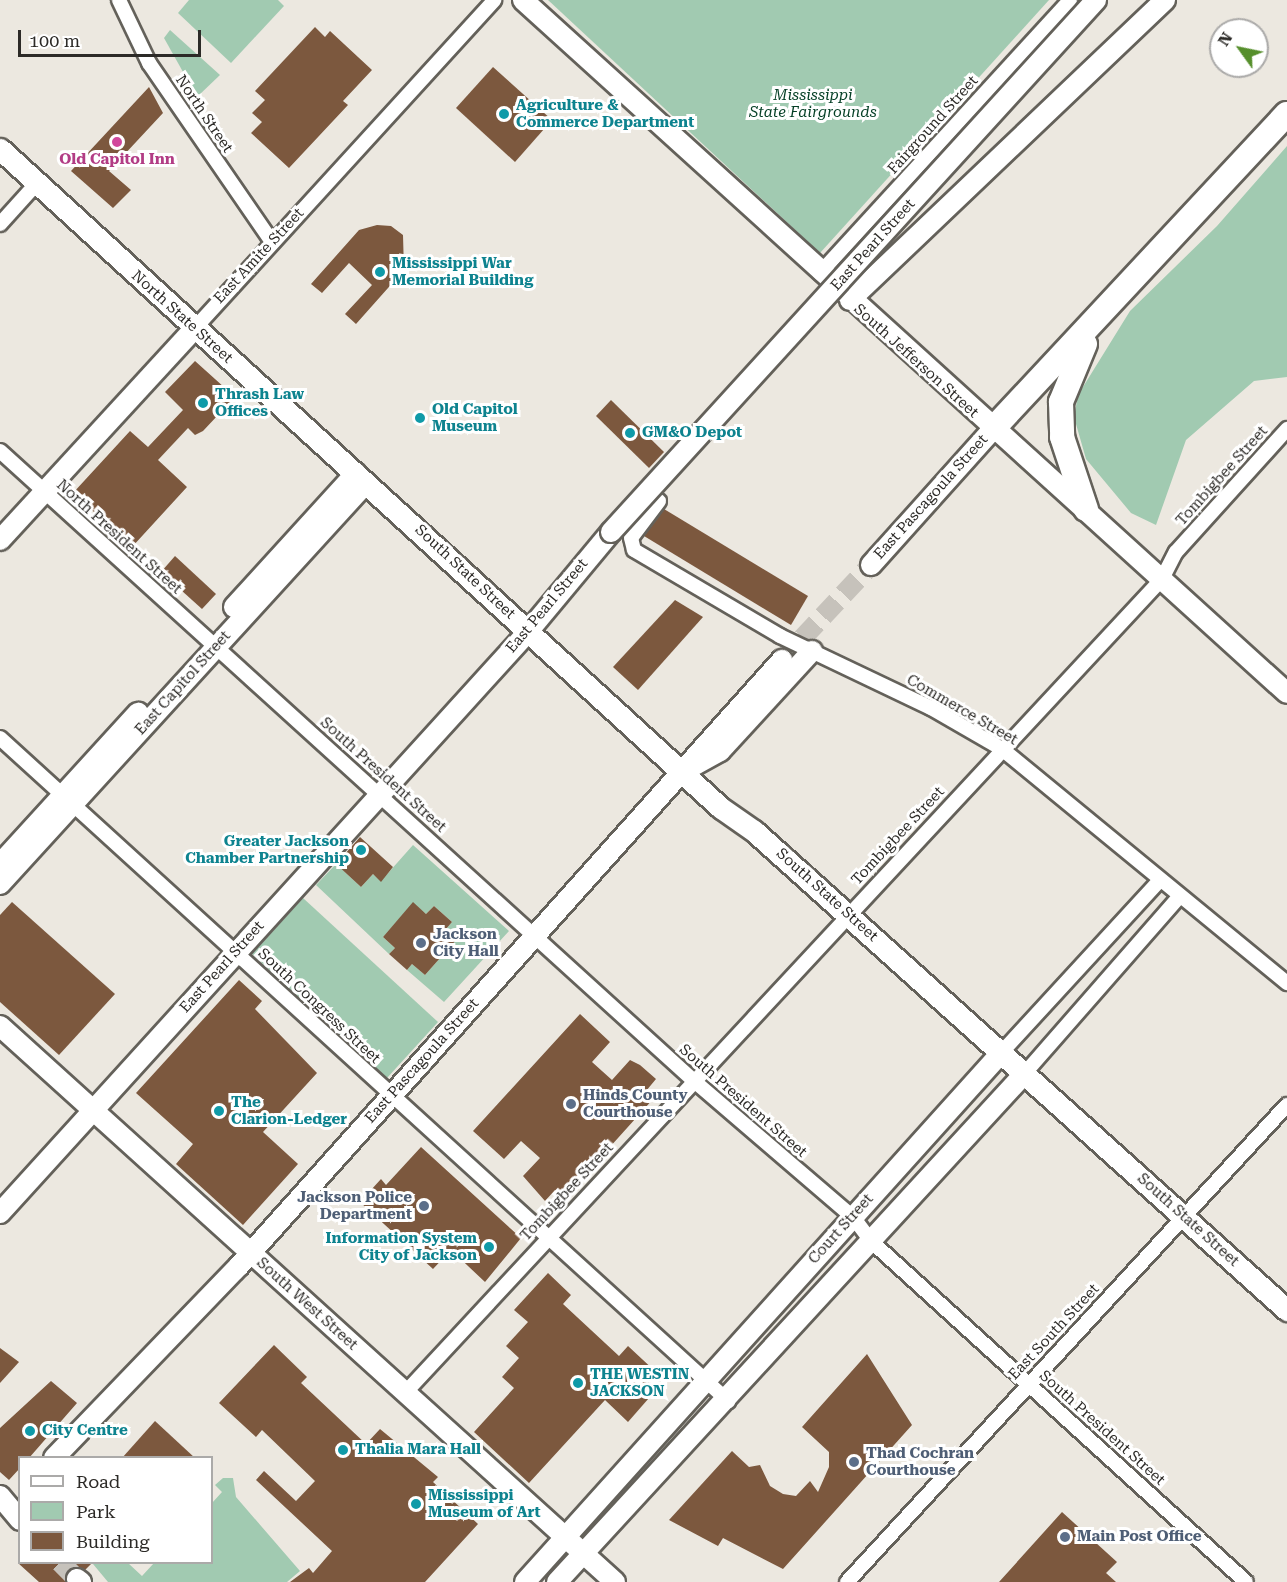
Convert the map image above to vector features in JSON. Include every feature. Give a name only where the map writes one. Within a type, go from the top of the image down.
[{"type":"highway","points":[[992,430],[1287,114]]},
{"type":"highway","points":[[1086,509],[1062,436],[1061,402],[1070,369],[1104,312]]},
{"type":"main road","name":"South Jefferson Street","points":[[523,0],[992,430],[1086,509],[1287,693]]},
{"type":"main road","name":"East Pearl Street","points":[[0,1213],[377,793],[527,633],[611,532],[1096,0]]},
{"type":"main road","points":[[850,300],[1165,0]]},
{"type":"main road","name":"North State Street","points":[[0,149],[361,478]]},
{"type":"main road","name":"East Amite Street","points":[[0,540],[195,328]]},
{"type":"main road","name":"East Pascagoula Street","points":[[871,565],[992,430]]},
{"type":"main road","name":"South State Street","points":[[361,478],[527,633],[688,769],[1287,1310]]},
{"type":"main road","name":"East Capitol Street","points":[[0,884],[68,800],[361,478]]},
{"type":"main road","points":[[688,769],[720,751],[812,651]]},
{"type":"main road","name":"East Pascagoula Street","points":[[56,1456],[249,1252],[688,769],[699,749],[782,660]]},
{"type":"main road","name":"East Capitol Street","points":[[0,864],[68,800]]},
{"type":"main road","name":"South West Street","points":[[0,1026],[404,1394],[615,1582]]},
{"type":"main road","name":"Court Street","points":[[525,1582],[705,1378],[1001,1053]]},
{"type":"main road","name":"Court Street","points":[[556,1582],[585,1556],[728,1401],[1025,1073]]},
{"type":"street","name":"North Street","points":[[119,0],[149,63],[272,242]]},
{"type":"street","name":"East Amite Street","points":[[195,328],[494,0]]},
{"type":"street","name":"Fairground Street","points":[[820,273],[1070,0]]},
{"type":"street","points":[[0,224],[37,183]]},
{"type":"street","name":"Tombigbee Street","points":[[404,1394],[693,1080],[1162,579],[1176,552],[1287,429]]},
{"type":"street","name":"North President Street","points":[[0,451],[211,642]]},
{"type":"street","name":"Commerce Street","points":[[659,501],[632,538],[634,550],[812,651],[931,708],[1002,749],[1287,983]]},
{"type":"street","name":"South President Street","points":[[211,642],[693,1080],[853,1217],[872,1242],[1246,1582]]},
{"type":"street","name":"South Congress Street","points":[[0,738],[237,951],[728,1401]]},
{"type":"street","name":"Court Street","points":[[1001,1053],[1160,880]]},
{"type":"street","name":"Court Street","points":[[1025,1073],[1180,896]]},
{"type":"street","name":"East South Street","points":[[847,1582],[1287,1105]]},
{"type":"green space","points":[[189,0],[278,0],[284,6],[231,63],[178,13]]},
{"type":"green space","name":"Mississippi State Fairgrounds","points":[[548,0],[1049,0],[820,253]]},
{"type":"green space","points":[[170,30],[220,75],[197,97],[164,38]]},
{"type":"green space","points":[[1287,146],[1287,377],[1254,381],[1186,440],[1156,525],[1131,513],[1086,459],[1074,417],[1078,395],[1130,311],[1217,226]]},
{"type":"green space","points":[[413,845],[509,931],[444,1002],[407,970],[412,964],[425,975],[457,939],[446,929],[452,922],[434,906],[426,914],[413,903],[383,937],[395,948],[389,954],[316,885],[336,864],[361,887],[373,874],[381,881]]},
{"type":"green space","points":[[303,898],[438,1022],[387,1078],[252,954]]},
{"type":"green space","points":[[223,1478],[233,1478],[236,1497],[300,1571],[287,1582],[108,1582],[93,1564],[129,1564],[142,1576],[153,1564],[213,1564],[213,1502],[222,1492],[215,1485]]},
{"type":"building","points":[[315,27],[325,37],[330,31],[372,70],[343,101],[348,105],[289,168],[251,133],[262,122],[252,113],[265,100],[255,91]]},
{"type":"building","name":"Agriculture & Commerce Department","points":[[493,67],[552,120],[515,162],[456,108]]},
{"type":"building","name":"Old Capitol Inn","points":[[149,87],[163,113],[109,171],[131,190],[113,208],[71,171]]},
{"type":"building","name":"Mississippi War Memorial Building","points":[[377,225],[391,226],[403,235],[404,270],[356,324],[345,314],[372,285],[349,263],[322,293],[311,284],[359,230]]},
{"type":"building","points":[[195,361],[235,397],[203,431],[195,435],[188,428],[158,460],[187,487],[132,547],[73,493],[130,431],[148,447],[183,410],[165,392]]},
{"type":"building","name":"GM&O Depot","points":[[611,400],[664,452],[649,468],[596,416]]},
{"type":"building","points":[[664,509],[808,596],[791,625],[644,536]]},
{"type":"building","points":[[175,556],[216,594],[202,609],[161,572]]},
{"type":"building","points":[[675,600],[703,617],[638,690],[613,667]]},
{"type":"building","name":"Greater Jackson Chamber Partnership","points":[[360,837],[393,867],[381,882],[373,874],[361,887],[336,864]]},
{"type":"building","points":[[12,902],[115,994],[59,1055],[0,1002],[0,915]]},
{"type":"building","name":"Jackson City Hall","points":[[413,902],[426,914],[434,906],[452,922],[446,929],[457,939],[425,975],[412,964],[407,970],[389,954],[395,948],[383,937]]},
{"type":"building","name":"The Clarion-Ledger","points":[[239,980],[262,1001],[255,1009],[317,1073],[263,1132],[298,1164],[243,1225],[176,1164],[193,1144],[136,1093]]},
{"type":"building","name":"Hinds County Courthouse","points":[[580,1014],[610,1042],[592,1062],[612,1080],[630,1060],[640,1065],[656,1079],[646,1091],[654,1098],[564,1198],[555,1190],[545,1201],[523,1176],[540,1158],[521,1141],[504,1159],[473,1131]]},
{"type":"building","name":"Jackson Police Department","points":[[421,1147],[521,1238],[485,1282],[451,1250],[433,1269],[360,1202],[381,1179],[386,1185]]},
{"type":"building","name":"THE WESTIN JACKSON","points":[[548,1273],[571,1295],[563,1304],[619,1356],[628,1346],[657,1373],[641,1391],[649,1398],[628,1422],[605,1400],[529,1483],[474,1432],[514,1388],[502,1377],[519,1358],[506,1346],[528,1322],[514,1310]]},
{"type":"building","points":[[274,1345],[307,1377],[301,1383],[366,1444],[380,1429],[438,1477],[433,1482],[478,1524],[425,1582],[290,1582],[309,1568],[313,1573],[332,1551],[256,1480],[264,1471],[296,1501],[315,1481],[262,1430],[256,1437],[219,1403]]},
{"type":"building","points":[[0,1348],[19,1362],[0,1383]]},
{"type":"building","name":"Thad Cochran Courthouse","points":[[867,1354],[912,1425],[783,1569],[723,1538],[718,1546],[669,1520],[732,1451],[749,1467],[760,1465],[770,1486],[783,1494],[796,1496],[810,1481],[818,1492],[829,1467],[829,1452],[802,1427]]},
{"type":"building","name":"City Centre","points":[[51,1381],[77,1403],[31,1456],[18,1456],[18,1470],[9,1480],[0,1472],[0,1428]]},
{"type":"building","points":[[155,1421],[193,1456],[124,1456]]},
{"type":"building","name":"Main Post Office","points":[[1062,1512],[1117,1562],[1106,1573],[1116,1582],[999,1582]]},
{"type":"building","points":[[19,1564],[91,1564],[85,1570],[72,1568],[66,1582],[39,1582]]},
{"type":"tunnel","points":[[782,660],[871,565]]},
{"type":"tunnel","points":[[62,1564],[77,1579]]},
{"type":"place","name":"Agriculture & Commerce Department","points":[[504,114]]},
{"type":"place","name":"Old Capitol Inn","points":[[117,142]]},
{"type":"place","name":"Mississippi War Memorial Building","points":[[380,272]]},
{"type":"place","name":"Thrash Law Offices","points":[[203,403]]},
{"type":"place","name":"Old Capitol Museum","points":[[420,418]]},
{"type":"place","name":"GM&O Depot","points":[[630,433]]},
{"type":"place","name":"Greater Jackson Chamber Partnership","points":[[361,850]]},
{"type":"place","name":"Jackson City Hall","points":[[421,943]]},
{"type":"place","name":"Hinds County Courthouse","points":[[571,1104]]},
{"type":"place","name":"The Clarion-Ledger","points":[[219,1111]]},
{"type":"place","name":"Jackson Police Department","points":[[424,1206]]},
{"type":"place","name":"Information System City of Jackson","points":[[489,1247]]},
{"type":"place","name":"THE WESTIN JACKSON","points":[[578,1383]]},
{"type":"place","name":"City Centre","points":[[30,1431]]},
{"type":"place","name":"Thalia Mara Hall","points":[[343,1450]]},
{"type":"place","name":"Thad Cochran Courthouse","points":[[854,1462]]},
{"type":"place","name":"Mississippi Museum of Art","points":[[416,1504]]},
{"type":"place","name":"Main Post Office","points":[[1065,1537]]}]
